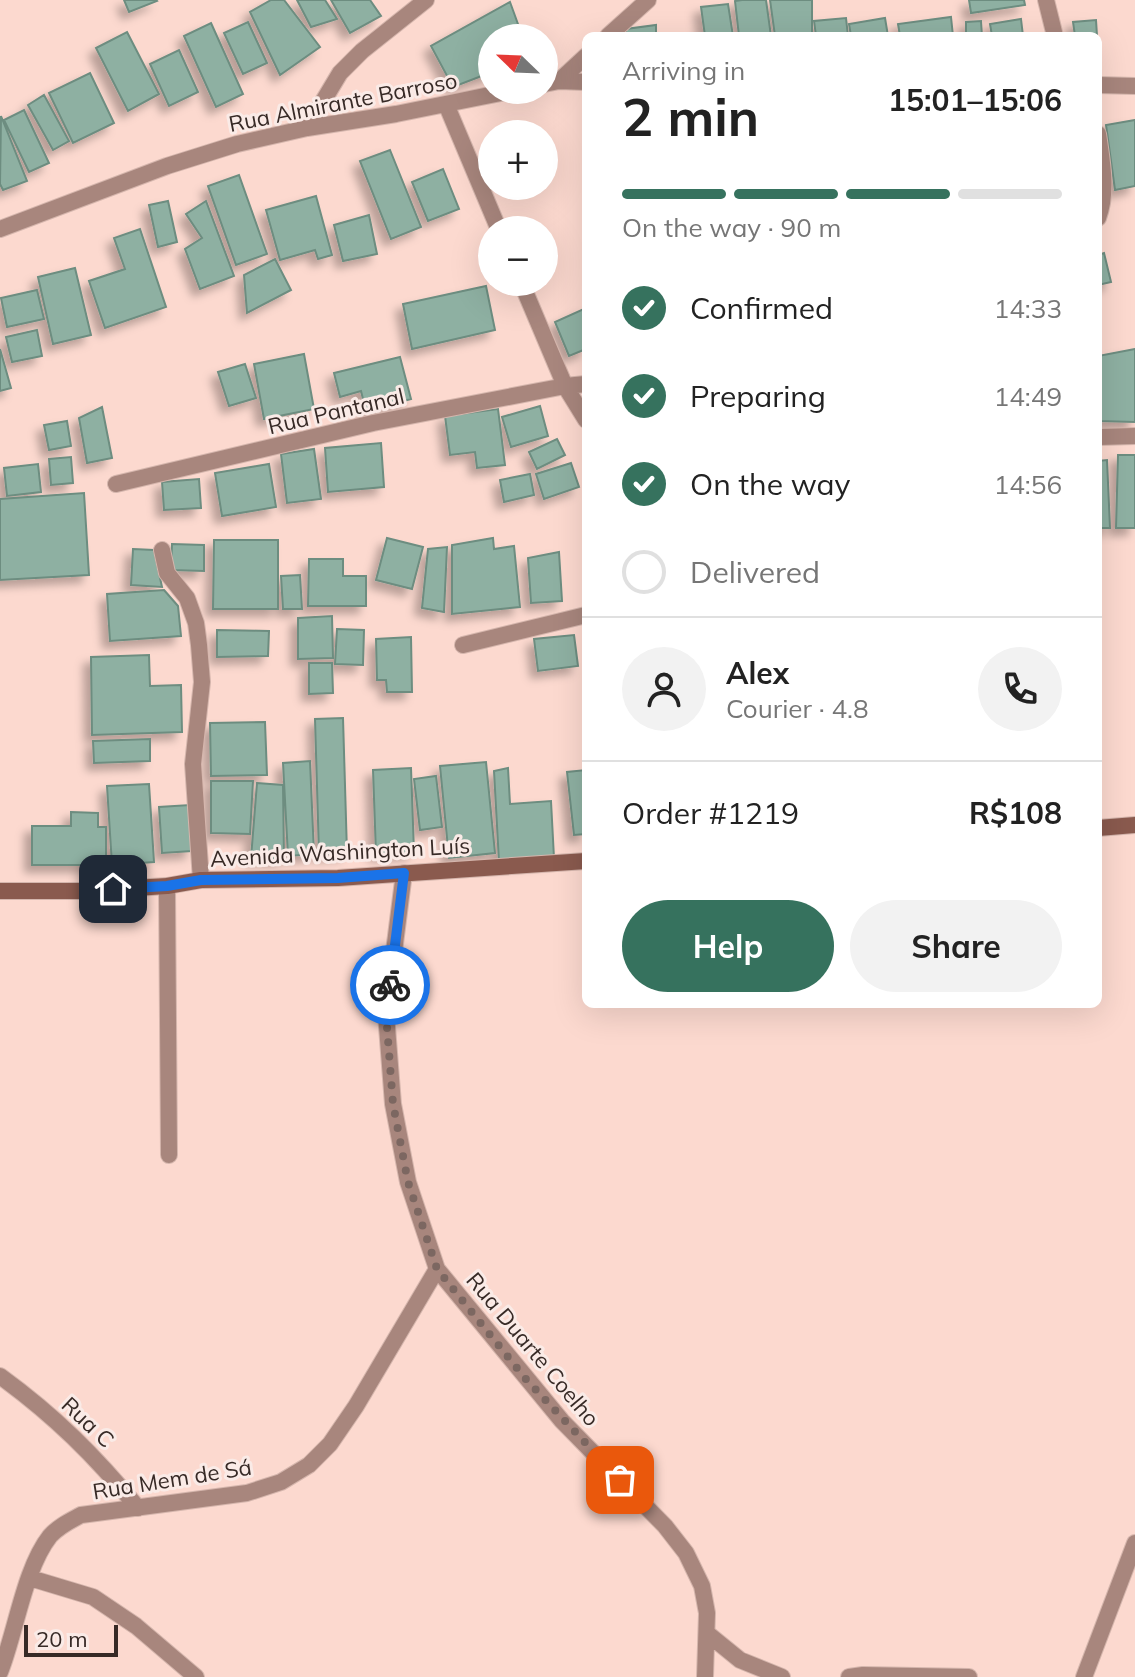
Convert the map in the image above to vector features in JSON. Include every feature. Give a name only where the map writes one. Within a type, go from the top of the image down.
[{"type":"main road","points":[[1102,828],[1135,825]]},
{"type":"main road","name":"Avenida Washington Luís","points":[[0,891],[86,891],[167,886],[201,880],[338,878],[582,861]]},
{"type":"street","points":[[307,128],[340,73],[362,51],[426,0]]},
{"type":"street","points":[[612,32],[648,0]]},
{"type":"street","points":[[1046,0],[1054,32]]},
{"type":"street","points":[[558,77],[582,59]]},
{"type":"street","points":[[558,82],[582,82]]},
{"type":"street","points":[[1102,85],[1135,86]]},
{"type":"street","name":"Rua Almirante Barroso","points":[[0,229],[167,166],[237,144],[307,128],[478,98]]},
{"type":"street","points":[[446,104],[493,216]]},
{"type":"street","points":[[1102,170],[1102,207]]},
{"type":"street","points":[[527,296],[565,386],[582,414]]},
{"type":"street","name":"Rua Pantanal","points":[[116,484],[373,423],[582,384]]},
{"type":"street","points":[[1102,437],[1135,436]]},
{"type":"street","points":[[162,550],[167,573],[187,598],[196,623],[199,645],[202,682],[193,764],[201,880]]},
{"type":"street","points":[[463,645],[582,616]]},
{"type":"street","name":"Rua Duarte Coelho","points":[[404,873],[386,1014],[393,1104],[408,1182],[437,1269],[543,1400],[665,1526],[686,1553],[702,1586],[708,1634],[705,1677]]},
{"type":"street","points":[[167,886],[169,1155]]},
{"type":"street","name":"Rua Mem de Sá","points":[[0,1672],[37,1555],[51,1535],[63,1524],[81,1515],[247,1493],[281,1482],[309,1465],[330,1444],[356,1406],[437,1269]]},
{"type":"street","name":"Rua C","points":[[0,1376],[93,1454],[138,1508]]},
{"type":"street","points":[[1084,1677],[1135,1543]]},
{"type":"street","points":[[30,1578],[93,1597],[136,1626],[196,1677]]},
{"type":"street","points":[[708,1634],[740,1660],[782,1677]]},
{"type":"street","points":[[849,1677],[969,1677]]},
{"type":"building","points":[[124,0],[156,0],[157,1],[129,12]]},
{"type":"building","points":[[271,0],[284,0],[320,47],[280,75],[250,12]]},
{"type":"building","points":[[297,0],[325,0],[337,19],[311,27]]},
{"type":"building","points":[[331,0],[370,0],[381,16],[350,33]]},
{"type":"building","points":[[766,0],[770,32],[739,32],[735,1]]},
{"type":"building","points":[[770,0],[812,0],[812,32],[774,32]]},
{"type":"building","points":[[969,0],[1024,0],[1025,5],[971,13]]},
{"type":"building","points":[[510,2],[518,24],[478,24],[478,77],[453,87],[431,46]]},
{"type":"building","points":[[728,4],[732,32],[704,32],[701,7]]},
{"type":"building","points":[[951,17],[953,32],[899,32],[898,24]]},
{"type":"building","points":[[846,18],[848,32],[815,32],[814,21]]},
{"type":"building","points":[[885,18],[887,32],[850,32],[849,24]]},
{"type":"building","points":[[1021,19],[1023,32],[991,32],[990,24]]},
{"type":"building","points":[[1096,20],[1097,32],[1074,32],[1073,22]]},
{"type":"building","points":[[981,21],[982,32],[966,32],[966,22]]},
{"type":"building","points":[[248,22],[267,63],[243,74],[224,33]]},
{"type":"building","points":[[211,23],[243,94],[216,107],[184,36]]},
{"type":"building","points":[[656,25],[656,32],[626,32],[626,29]]},
{"type":"building","points":[[127,32],[159,94],[128,111],[96,48]]},
{"type":"building","points":[[179,50],[198,92],[169,106],[150,64]]},
{"type":"building","points":[[90,73],[114,123],[73,143],[49,93]]},
{"type":"building","points":[[44,95],[69,141],[53,150],[28,105]]},
{"type":"building","points":[[24,110],[49,163],[29,172],[4,120]]},
{"type":"building","points":[[1,116],[27,181],[3,190],[0,184]]},
{"type":"building","points":[[1135,120],[1135,186],[1115,190],[1106,125]]},
{"type":"building","points":[[390,150],[421,227],[391,239],[360,161]]},
{"type":"building","points":[[443,169],[459,209],[428,221],[412,182]]},
{"type":"building","points":[[239,175],[267,254],[236,265],[208,186]]},
{"type":"building","points":[[316,196],[332,255],[318,259],[315,250],[280,260],[266,210]]},
{"type":"building","points":[[168,201],[177,242],[158,247],[149,205]]},
{"type":"building","points":[[206,201],[234,276],[200,289],[185,249],[202,238],[186,214]]},
{"type":"building","points":[[369,215],[377,254],[343,261],[334,225]]},
{"type":"building","points":[[140,229],[166,307],[105,328],[89,281],[125,269],[114,238]]},
{"type":"building","points":[[1102,254],[1111,282],[1102,284]]},
{"type":"building","points":[[275,259],[291,290],[247,313],[244,275]]},
{"type":"building","points":[[75,268],[91,335],[53,344],[38,277]]},
{"type":"building","points":[[478,288],[478,296],[488,296],[495,330],[412,349],[403,304]]},
{"type":"building","points":[[37,290],[44,319],[7,327],[1,298]]},
{"type":"building","points":[[582,310],[582,351],[569,356],[555,322]]},
{"type":"building","points":[[37,330],[42,356],[12,362],[6,337]]},
{"type":"building","points":[[0,349],[11,388],[0,391]]},
{"type":"building","points":[[1135,349],[1135,422],[1102,421],[1102,355]]},
{"type":"building","points":[[304,354],[314,409],[264,419],[254,364]]},
{"type":"building","points":[[400,357],[411,399],[366,411],[361,391],[340,397],[334,373]]},
{"type":"building","points":[[245,364],[256,398],[229,406],[218,372]]},
{"type":"building","points":[[540,406],[548,436],[511,447],[502,417]]},
{"type":"building","points":[[102,407],[112,458],[87,463],[79,418]]},
{"type":"building","points":[[498,409],[505,465],[477,468],[475,452],[450,455],[445,416]]},
{"type":"building","points":[[67,421],[71,446],[49,450],[44,425]]},
{"type":"building","points":[[557,439],[565,455],[537,469],[529,452]]},
{"type":"building","points":[[381,443],[384,487],[328,492],[325,448]]},
{"type":"building","points":[[314,449],[321,499],[287,503],[281,454]]},
{"type":"building","points":[[1118,455],[1135,455],[1135,528],[1116,528]]},
{"type":"building","points":[[71,457],[73,483],[51,485],[49,459]]},
{"type":"building","points":[[1107,460],[1110,528],[1102,528],[1102,461]]},
{"type":"building","points":[[571,463],[579,487],[544,499],[536,474]]},
{"type":"building","points":[[38,464],[41,492],[7,496],[4,468]]},
{"type":"building","points":[[269,464],[276,507],[222,516],[215,473]]},
{"type":"building","points":[[530,474],[534,495],[504,502],[500,480]]},
{"type":"building","points":[[199,479],[201,508],[164,510],[162,482]]},
{"type":"building","points":[[84,493],[89,575],[0,580],[0,499]]},
{"type":"building","points":[[387,538],[423,547],[412,589],[376,580]]},
{"type":"building","points":[[493,538],[494,549],[514,546],[520,607],[452,614],[452,545]]},
{"type":"building","points":[[214,540],[278,540],[278,609],[213,609]]},
{"type":"building","points":[[172,544],[204,545],[204,571],[171,570]]},
{"type":"building","points":[[447,547],[444,612],[422,608],[428,549]]},
{"type":"building","points":[[133,549],[154,550],[162,587],[131,585]]},
{"type":"building","points":[[559,552],[562,601],[531,603],[528,558]]},
{"type":"building","points":[[309,559],[343,559],[343,576],[366,576],[366,606],[308,606]]},
{"type":"building","points":[[300,575],[302,609],[283,609],[281,576]]},
{"type":"building","points":[[164,590],[178,606],[181,636],[110,641],[107,594]]},
{"type":"building","points":[[332,616],[333,658],[298,659],[298,618]]},
{"type":"building","points":[[337,629],[364,630],[363,665],[335,664]]},
{"type":"building","points":[[217,630],[269,631],[268,656],[217,657]]},
{"type":"building","points":[[574,635],[578,666],[538,671],[534,639]]},
{"type":"building","points":[[411,637],[412,692],[387,692],[386,680],[377,680],[376,639]]},
{"type":"building","points":[[149,655],[150,686],[181,685],[182,732],[92,735],[91,657]]},
{"type":"building","points":[[309,663],[332,663],[333,693],[309,694]]},
{"type":"building","points":[[343,718],[347,853],[319,854],[315,719]]},
{"type":"building","points":[[265,722],[267,775],[211,776],[210,723]]},
{"type":"building","points":[[150,739],[150,761],[94,763],[93,741]]},
{"type":"building","points":[[310,761],[314,854],[288,856],[283,763]]},
{"type":"building","points":[[486,762],[495,853],[449,858],[440,766]]},
{"type":"building","points":[[411,768],[414,852],[376,854],[373,770]]},
{"type":"building","points":[[508,768],[510,804],[551,801],[554,858],[499,862],[494,771]]},
{"type":"building","points":[[582,770],[582,834],[574,835],[567,772]]},
{"type":"building","points":[[436,776],[442,827],[420,830],[414,779]]},
{"type":"building","points":[[211,781],[253,781],[250,834],[211,833]]},
{"type":"building","points":[[257,783],[283,785],[284,859],[251,858]]},
{"type":"building","points":[[149,784],[154,862],[112,865],[107,786]]},
{"type":"building","points":[[190,805],[192,851],[162,853],[159,807]]},
{"type":"building","points":[[71,812],[98,813],[98,827],[106,827],[106,865],[32,865],[32,826],[71,826]]},
{"type":"way so far","points":[[390,985],[386,1014],[393,1104],[408,1182],[437,1269],[562,1421],[620,1480]]},
{"type":"route","points":[[113,889],[167,886],[201,880],[338,878],[404,873],[390,985]]}]
